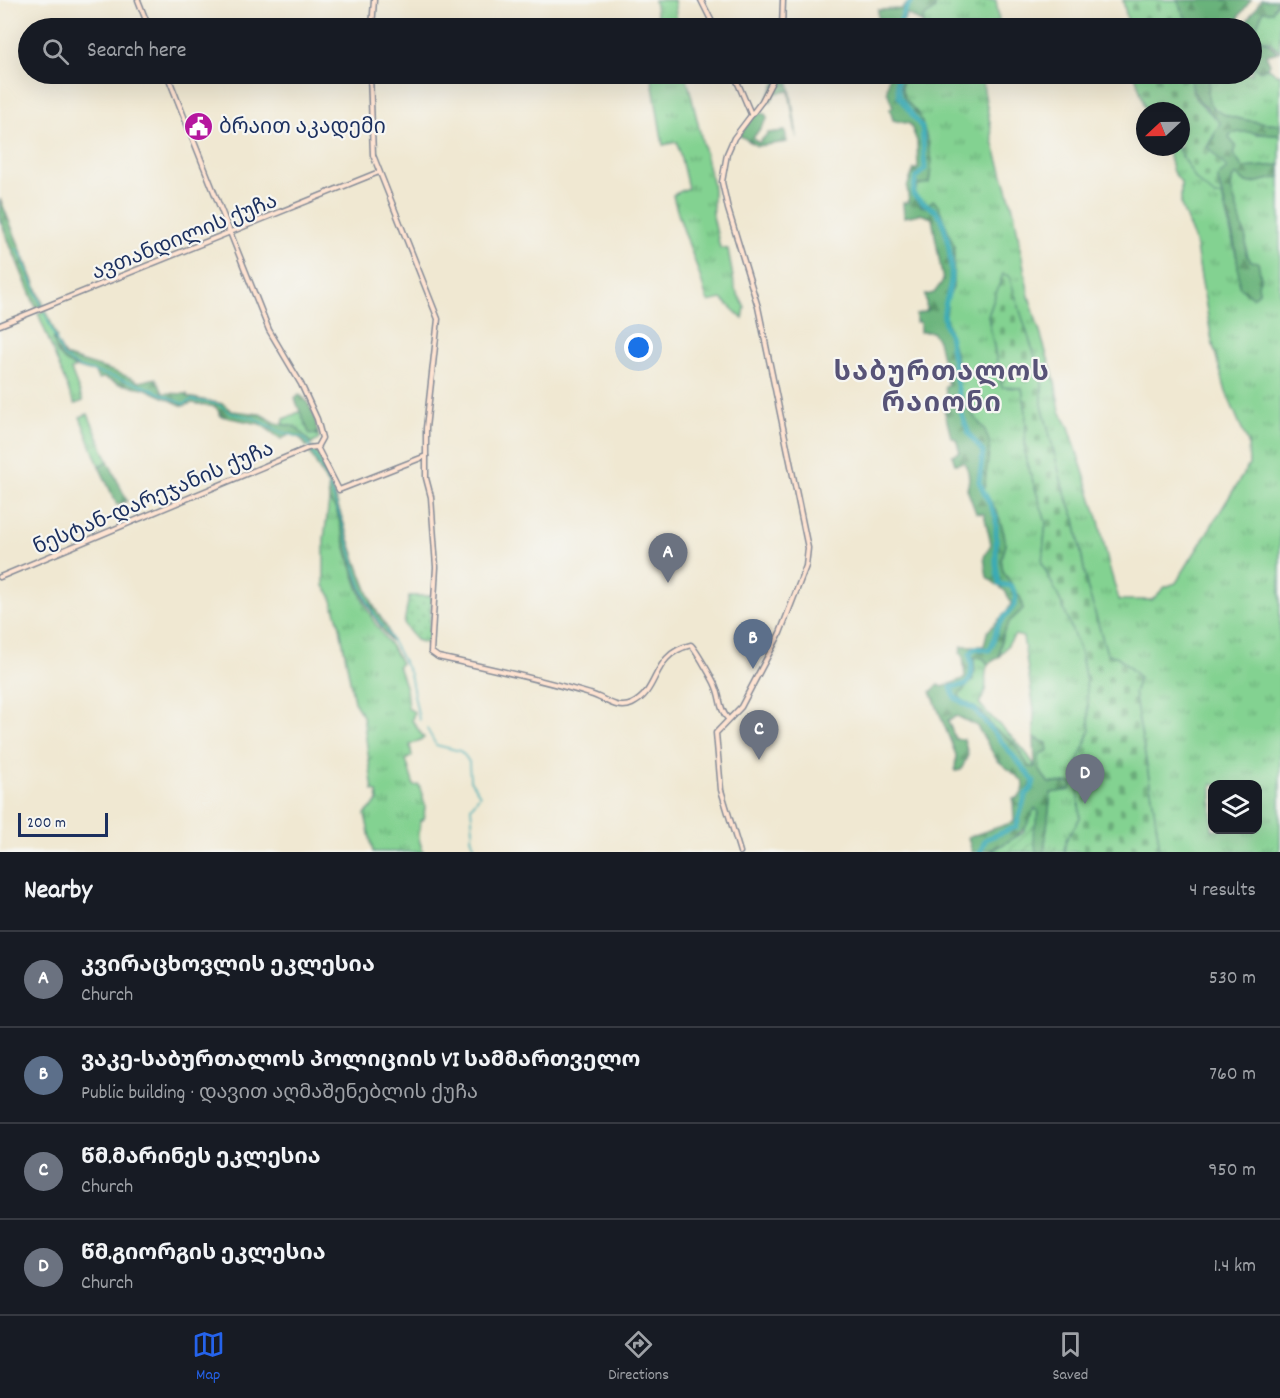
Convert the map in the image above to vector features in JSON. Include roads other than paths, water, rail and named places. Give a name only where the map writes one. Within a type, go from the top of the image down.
[{"type":"street","points":[[138,0],[145,18]]},
{"type":"street","points":[[373,18],[374,0]]},
{"type":"street","points":[[701,0],[710,18]]},
{"type":"street","points":[[782,18],[783,0]]},
{"type":"street","points":[[171,84],[269,330],[301,384],[317,419],[322,438],[313,447],[337,489],[426,456]]},
{"type":"street","points":[[370,84],[373,155],[438,319],[426,428],[426,456],[436,567],[431,652],[438,657],[590,693],[618,707],[624,707],[636,702],[651,684],[669,654],[691,645],[696,650],[705,671],[716,685],[720,708],[728,718]]},
{"type":"street","points":[[738,84],[751,114]]},
{"type":"street","points":[[740,852],[720,781],[716,732],[737,711],[785,622],[806,566],[808,548],[756,298],[723,191],[722,178],[727,154],[734,138],[762,100],[771,84]]},
{"type":"street","name":"ავთანდილის ქუჩა","points":[[0,325],[379,172]]},
{"type":"street","name":"ნესტან-დარეჯანის ქუჩა","points":[[0,577],[313,447]]},
{"type":"waterway","points":[[902,18],[912,0]]},
{"type":"waterway","points":[[897,84],[899,97],[922,128],[925,169],[916,177],[913,194],[938,214],[946,232],[951,279],[944,319],[949,334],[962,415],[969,434],[983,452],[979,482],[996,517],[996,564],[999,584],[1011,586],[1016,598],[1012,608],[997,627],[989,650],[975,648],[970,654],[972,666],[969,681],[966,685],[951,687],[954,697],[975,710],[1034,781],[1032,788],[1026,794],[1016,827],[986,839],[980,852]]},
{"type":"waterway","points":[[16,249],[20,252],[42,306]]},
{"type":"waterway","points":[[44,311],[63,356],[78,367],[142,385],[184,404],[192,400],[218,404],[230,413],[254,418],[281,432],[304,438],[316,458],[335,502],[368,603],[383,627]]},
{"type":"waterway","points":[[386,630],[410,674],[419,720]]},
{"type":"waterway","points":[[427,729],[436,745],[460,751],[469,762],[470,780],[480,795],[471,807],[473,831],[471,837],[476,852]]},
{"type":"place","name":"ბრაით აკადემი","points":[[198,126]]},
{"type":"place","name":"კვირაცხოვლის ეკლესია","points":[[668,583]]},
{"type":"place","name":"ვაკე-საბურთალოს პოლიციის VI სამმართველო","points":[[753,669]]},
{"type":"place","name":"წმ.მარინეს ეკლესია","points":[[759,760]]},
{"type":"place","name":"წმ.გიორგის ეკლესია","points":[[1085,804]]},
{"type":"district","name":"საბურთალოს რაიონი","points":[[942,386]]}]
